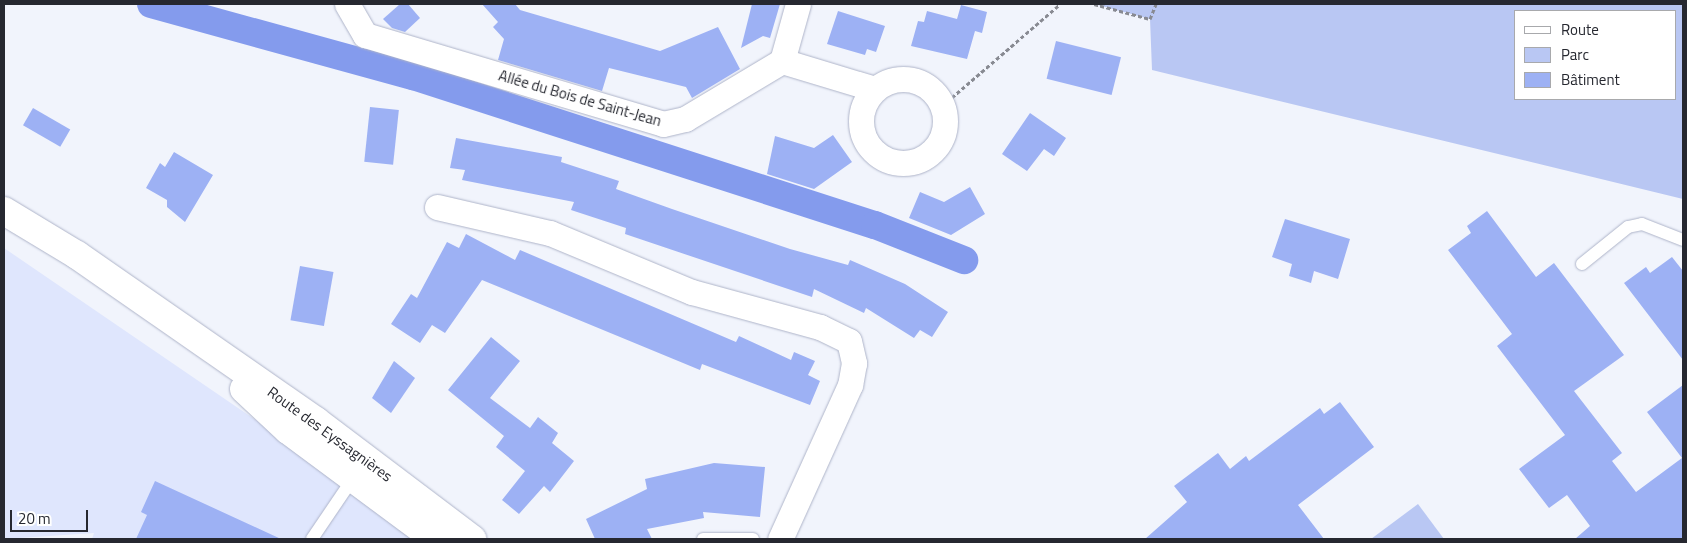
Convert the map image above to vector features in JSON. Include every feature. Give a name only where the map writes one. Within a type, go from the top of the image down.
[{"type":"main road","name":"Route des Eyssagnières","points":[[4,211],[77,255],[356,452],[472,539]]},
{"type":"main road","name":"Route des Eyssagnières","points":[[186,332],[288,430],[435,539]]},
{"type":"street","name":"Allée du Bois de Saint-Jean","points":[[347,4],[366,35],[662,124],[685,119],[782,61]]},
{"type":"street","points":[[798,4],[782,61],[875,89]]},
{"type":"street","points":[[913,80],[925,86],[942,106],[943,134],[926,156],[913,162],[885,160],[873,152],[861,127],[866,100],[875,89],[887,82],[913,80]]},
{"type":"street","points":[[437,207],[550,233],[692,292],[820,327],[849,342],[854,363],[850,385],[780,539]]},
{"type":"lane","points":[[1582,264],[1628,227],[1642,224],[1683,240]]},
{"type":"lane","points":[[352,479],[356,452]]},
{"type":"lane","points":[[312,539],[357,473],[370,474],[454,539]]},
{"type":"lane","points":[[703,539],[754,539]]},
{"type":"path","points":[[942,106],[1060,4]]},
{"type":"path","points":[[1094,4],[1150,19],[1156,4]]},
{"type":"shaded area","points":[[4,248],[307,455],[425,539],[92,539],[94,533],[4,539]]},
{"type":"green space","points":[[1094,4],[1683,4],[1683,199],[1152,70],[1150,19]]},
{"type":"green space","points":[[1418,504],[1444,539],[1371,539]]},
{"type":"building","points":[[400,4],[408,4],[420,18],[405,32],[392,28],[383,19]]},
{"type":"building","points":[[482,4],[515,4],[520,10],[660,51],[718,27],[740,69],[692,98],[686,87],[609,68],[602,91],[498,60],[504,39],[493,27],[498,22]]},
{"type":"building","points":[[752,4],[780,4],[770,38],[763,36],[741,48]]},
{"type":"building","points":[[961,5],[987,12],[982,33],[975,31],[967,59],[911,46],[918,21],[924,22],[927,11],[957,19]]},
{"type":"building","points":[[838,11],[885,26],[876,52],[867,49],[865,55],[827,44]]},
{"type":"building","points":[[1056,41],[1121,57],[1112,95],[1047,79]]},
{"type":"building","points":[[370,107],[399,110],[393,165],[364,162]]},
{"type":"building","points":[[33,108],[70,130],[60,147],[23,125]]},
{"type":"building","points":[[1030,113],[1066,138],[1054,156],[1044,149],[1027,171],[1002,154]]},
{"type":"building","points":[[833,135],[852,162],[814,189],[767,174],[775,136],[814,148]]},
{"type":"building","points":[[456,138],[562,157],[561,162],[619,181],[616,189],[790,249],[848,265],[850,260],[905,284],[948,312],[932,337],[920,330],[914,338],[866,308],[864,313],[814,289],[812,297],[625,234],[626,228],[571,210],[574,202],[462,180],[465,170],[450,168]]},
{"type":"building","points":[[174,152],[213,175],[185,222],[167,207],[167,200],[146,188],[160,163],[165,167]]},
{"type":"building","points":[[970,187],[985,214],[951,235],[909,218],[920,192],[944,202]]},
{"type":"building","points":[[1487,211],[1536,277],[1554,263],[1624,355],[1574,391],[1622,453],[1612,461],[1636,492],[1682,458],[1647,412],[1683,385],[1683,539],[1575,539],[1590,526],[1567,495],[1549,508],[1519,469],[1565,435],[1497,346],[1512,334],[1448,250],[1471,233],[1467,226]]},
{"type":"building","points":[[1285,219],[1350,239],[1338,279],[1314,271],[1311,283],[1289,276],[1292,264],[1272,257]]},
{"type":"building","points":[[466,234],[515,260],[520,250],[736,342],[739,336],[791,360],[794,352],[815,361],[808,375],[820,381],[810,405],[702,364],[700,370],[482,280],[445,333],[432,325],[420,343],[391,324],[411,294],[417,298],[447,242],[459,248]]},
{"type":"building","points":[[1672,257],[1683,271],[1683,360],[1624,283],[1646,267],[1650,273]]},
{"type":"building","points":[[300,266],[333,272],[324,326],[290,320]]},
{"type":"building","points":[[491,337],[520,361],[490,398],[530,428],[538,417],[558,433],[552,443],[574,461],[550,492],[544,486],[519,514],[502,500],[525,471],[496,447],[504,436],[448,390]]},
{"type":"building","points":[[394,361],[415,378],[391,413],[372,398]]},
{"type":"building","points":[[1340,402],[1374,447],[1298,505],[1324,539],[1145,539],[1187,502],[1174,486],[1218,453],[1230,469],[1246,456],[1249,461],[1320,408],[1324,414]]},
{"type":"building","points":[[714,463],[765,467],[760,517],[703,512],[704,518],[647,529],[652,539],[595,539],[586,519],[647,489],[645,479]]},
{"type":"building","points":[[155,481],[281,539],[136,539],[147,515],[141,512]]},
{"type":"waterway","points":[[151,4],[413,76],[875,225],[964,260]]}]
